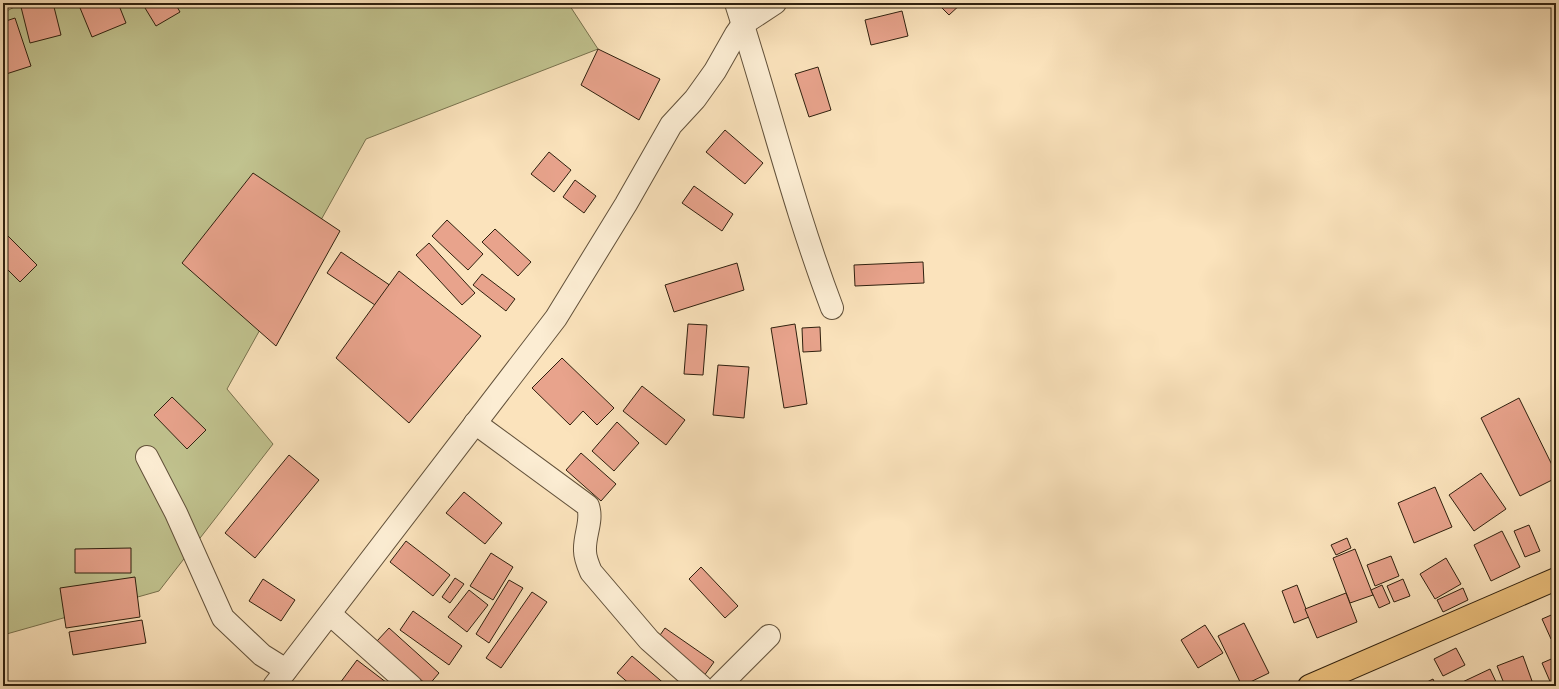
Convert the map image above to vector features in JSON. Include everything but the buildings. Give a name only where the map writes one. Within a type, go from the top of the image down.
[{"type":"main road","points":[[1309,686],[1556,579]]},
{"type":"street","points":[[736,3],[774,125],[807,240],[832,308]]},
{"type":"street","points":[[146,457],[176,513],[224,618],[262,655],[280,678],[560,312],[622,211],[671,125],[695,99],[715,71],[743,24],[774,3]]},
{"type":"street","points":[[475,423],[588,506],[591,514],[585,549],[586,562],[591,572],[649,640],[701,686]]},
{"type":"street","points":[[330,614],[411,686]]},
{"type":"street","points":[[720,686],[769,636]]},
{"type":"green space","points":[[22,3],[568,3],[598,49],[366,139],[227,389],[273,444],[159,591],[3,635],[3,13]]}]
